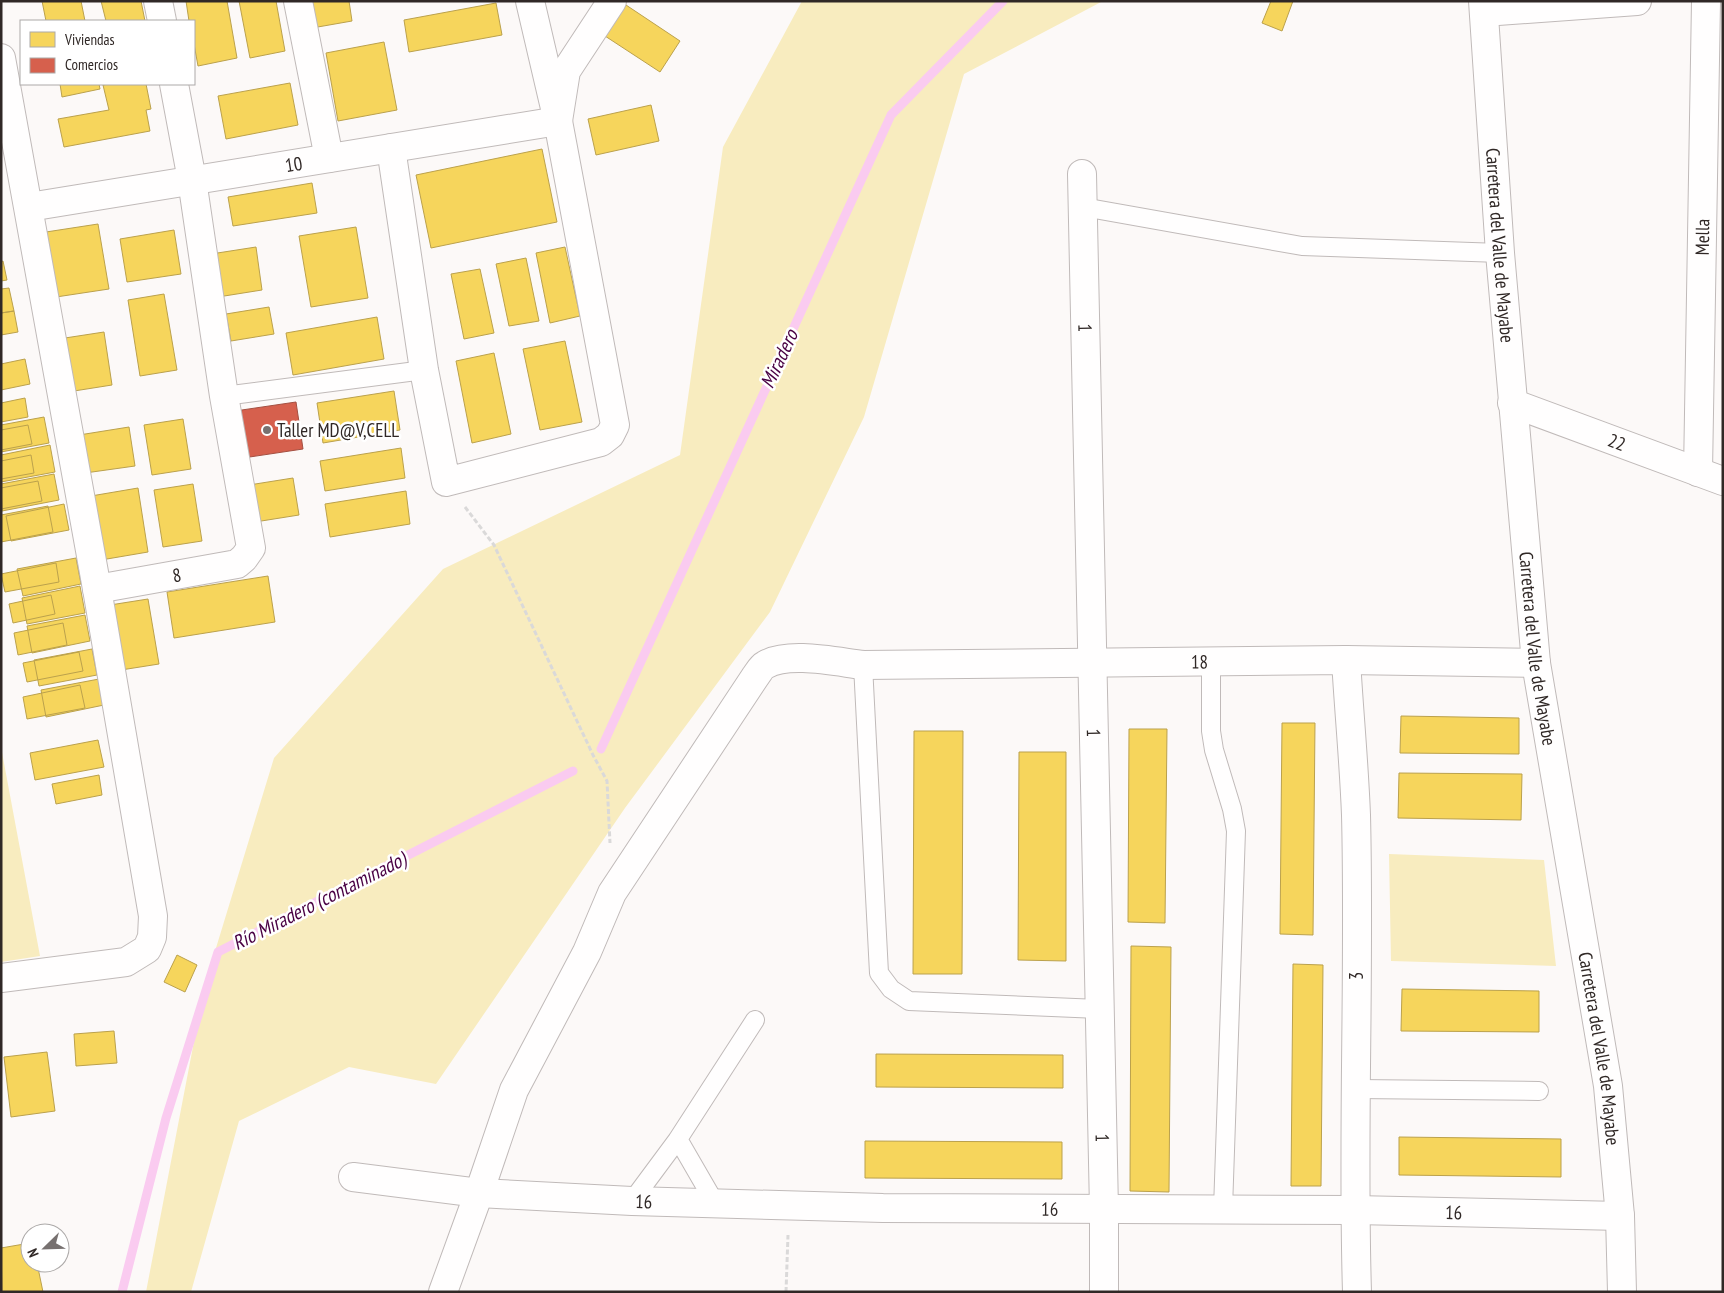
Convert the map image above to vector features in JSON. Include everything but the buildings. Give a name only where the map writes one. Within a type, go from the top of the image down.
[{"type":"street","points":[[158,1],[162,20]]},
{"type":"street","points":[[298,1],[329,158]]},
{"type":"street","points":[[391,148],[424,370],[446,482],[601,442],[610,435],[615,426],[558,121],[530,1]]},
{"type":"street","points":[[558,121],[566,71],[612,1]]},
{"type":"street","points":[[1484,7],[1637,1]]},
{"type":"street","name":"Mella","points":[[1706,1],[1711,477]]},
{"type":"street","name":"Carretera del Valle de Mayabe","points":[[1484,7],[1500,253],[1536,663],[1608,1086],[1620,1216],[1622,1292]]},
{"type":"street","points":[[1,58],[5,104],[29,207],[153,916],[152,937],[147,949],[126,962],[1,978]]},
{"type":"street","points":[[174,85],[192,180],[224,396]]},
{"type":"street","name":"10","points":[[29,207],[558,121]]},
{"type":"street","name":"1","points":[[1082,174],[1093,662],[1098,1009],[1104,1209],[1104,1292]]},
{"type":"street","name":"8","points":[[97,589],[237,564],[244,558],[250,548],[224,396]]},
{"type":"street","name":"22","points":[[1512,403],[1711,477]]},
{"type":"street","name":"18","points":[[443,1292],[514,1090],[587,952],[612,893],[755,677],[765,665],[778,660],[800,657],[863,665],[1346,660],[1536,663]]},
{"type":"street","name":"3","points":[[1346,660],[1356,814],[1357,1089],[1354,1210],[1357,1292]]},
{"type":"street","name":"16","points":[[353,1177],[479,1193],[632,1201],[892,1208],[1354,1210],[1620,1216]]},
{"type":"lane","points":[[1083,207],[1302,246],[1500,253]]},
{"type":"lane","points":[[224,396],[424,370]]},
{"type":"lane","points":[[1211,662],[1211,731],[1214,750],[1232,809],[1236,831],[1223,1209]]},
{"type":"lane","points":[[863,665],[879,973],[891,989],[908,1001],[1098,1009]]},
{"type":"lane","points":[[632,1201],[678,1138],[755,1020]]},
{"type":"lane","points":[[1357,1089],[1539,1091]]},
{"type":"lane","points":[[678,1138],[715,1203]]},
{"type":"path","points":[[446,482],[494,544],[592,754],[607,782],[610,847]]},
{"type":"path","points":[[786,1292],[789,1205]]},
{"type":"shaded area","points":[[802,1],[1103,1],[964,74],[864,417],[770,612],[625,808],[436,1084],[349,1067],[239,1121],[191,1292],[146,1292],[205,984],[274,758],[443,569],[680,455],[723,147]]},
{"type":"shaded area","points":[[1,747],[40,956],[1,962]]},
{"type":"shaded area","points":[[1389,854],[1544,860],[1556,966],[1391,961]]},
{"type":"waterway","name":"Miradero","points":[[601,749],[891,115],[1003,1]]},
{"type":"waterway","name":"Río Miradero (contaminado)","points":[[122,1292],[166,1118],[218,952],[573,771]]},
{"type":"place","name":"Taller MD@V,CELL","points":[[267,430]]}]
